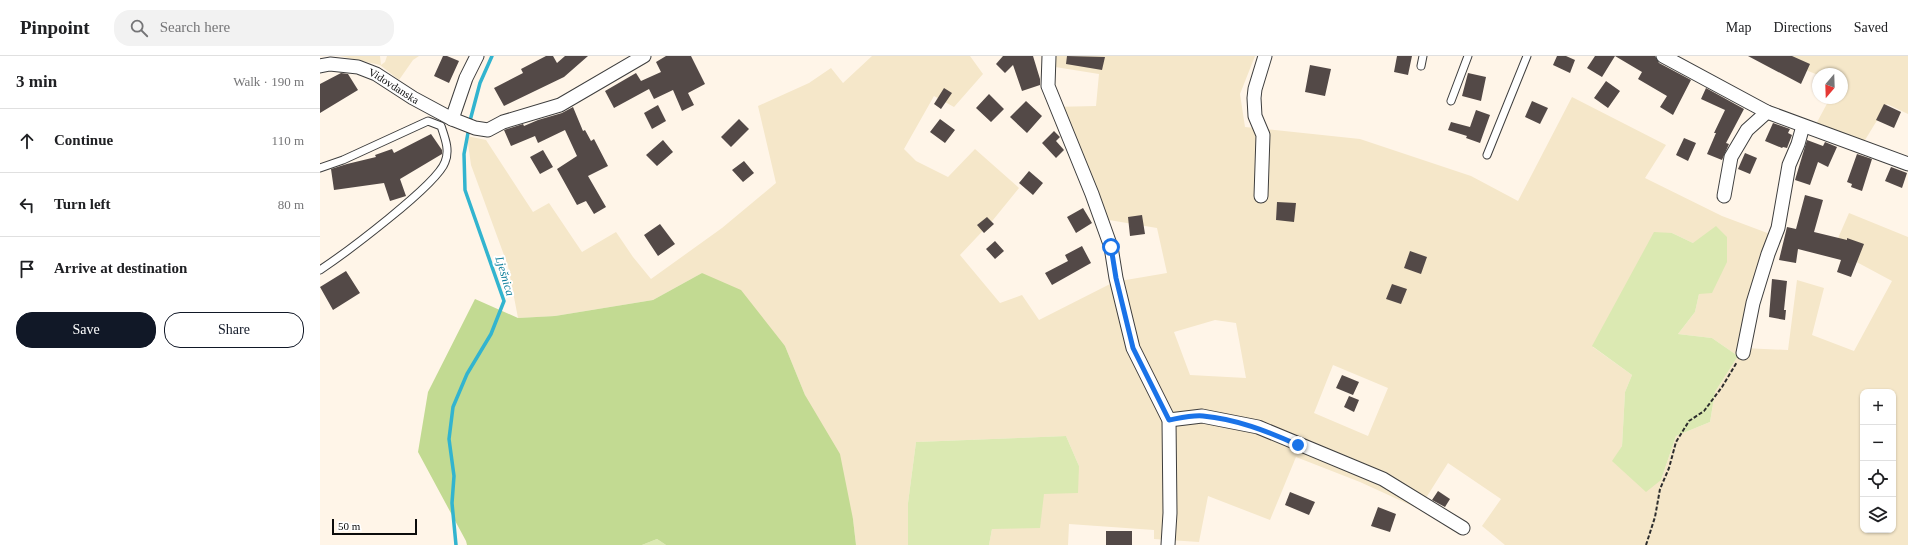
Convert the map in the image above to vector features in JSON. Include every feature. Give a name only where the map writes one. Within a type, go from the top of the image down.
[{"type":"street","points":[[457,121],[466,78],[477,56]]},
{"type":"street","points":[[624,61],[644,56]]},
{"type":"street","points":[[1049,56],[1048,86],[1092,194],[1111,247],[1116,278],[1133,348],[1169,420],[1170,513],[1168,545]]},
{"type":"street","points":[[1261,196],[1262,135],[1255,116],[1254,98],[1255,89],[1265,56]]},
{"type":"street","points":[[1663,56],[1767,112],[1908,164]]},
{"type":"street","name":"Vidovdanska","points":[[320,66],[345,64],[358,67],[376,74],[413,98],[457,121],[488,130],[503,122],[560,105],[624,61]]},
{"type":"street","points":[[1724,196],[1731,157],[1747,130],[1767,112]]},
{"type":"street","points":[[1743,352],[1753,303],[1768,254],[1778,228],[1789,165],[1798,144],[1803,126]]},
{"type":"street","points":[[1169,420],[1202,416],[1258,427],[1383,479],[1463,528]]},
{"type":"lane","points":[[1421,66],[1423,56]]},
{"type":"lane","points":[[1451,101],[1468,56]]},
{"type":"lane","points":[[1488,155],[1527,56]]},
{"type":"lane","points":[[320,168],[428,121],[441,126],[447,146],[445,162],[435,178],[370,233],[320,270]]},
{"type":"path","points":[[1646,545],[1655,517],[1660,489],[1669,468],[1676,442],[1689,421],[1704,411],[1722,387],[1743,352]]},
{"type":"shaded area","points":[[340,56],[380,56],[381,65],[385,62],[387,56],[419,56],[413,60],[399,80],[380,65]]},
{"type":"shaded area","points":[[872,56],[970,56],[983,74],[954,107],[934,96],[904,149],[916,161],[948,177],[975,149],[1019,188],[993,220],[960,255],[1000,303],[1022,295],[1039,320],[1114,282],[1167,273],[1157,228],[1097,218],[1052,107],[1096,106],[1099,74],[1049,66],[1050,56],[1255,56],[1240,94],[1245,127],[1360,139],[1471,176],[1518,201],[1572,97],[1666,145],[1645,178],[1722,216],[1770,234],[1743,348],[1788,350],[1797,280],[1824,288],[1812,335],[1854,351],[1892,281],[1851,259],[1832,252],[1849,213],[1908,237],[1908,545],[1505,545],[1482,526],[1501,499],[1448,463],[1419,509],[1360,482],[1296,457],[1270,520],[1208,496],[1199,542],[1154,539],[1154,530],[1069,524],[1068,545],[989,545],[992,529],[1044,494],[1079,466],[1066,436],[916,442],[908,503],[908,545],[856,545],[853,519],[785,346],[702,273],[653,300],[555,316],[518,318],[508,266],[471,165],[467,136],[486,140],[533,212],[549,203],[582,252],[616,232],[633,257],[651,279],[722,228],[776,183],[758,106],[809,83],[831,68],[843,83]],"holes":[[[1672,233],[1693,243],[1699,294],[1695,312],[1678,334],[1712,338],[1738,356],[1715,392],[1710,422],[1676,436],[1661,480],[1613,461],[1622,446],[1625,392],[1632,375],[1593,347]],[[1215,320],[1236,323],[1246,378],[1190,375],[1174,332]],[[1333,365],[1388,388],[1368,436],[1314,413]]]},
{"type":"shaded area","points":[[1772,56],[1908,56],[1908,114],[1887,104],[1862,145],[1815,126],[1827,104],[1848,104],[1848,68],[1812,68],[1812,73]]},
{"type":"green space","points":[[1716,226],[1727,237],[1727,262],[1712,293],[1699,294],[1695,312],[1678,334],[1712,338],[1738,356],[1715,392],[1710,422],[1676,436],[1661,480],[1646,492],[1612,461],[1622,446],[1625,392],[1632,375],[1592,346],[1654,232],[1672,233],[1693,243]]},
{"type":"green space","points":[[702,273],[741,290],[785,346],[805,395],[840,454],[853,519],[856,545],[666,545],[657,539],[642,545],[467,545],[418,452],[428,392],[475,299],[518,318],[555,316],[653,300]]},
{"type":"green space","points":[[1066,436],[1079,466],[1078,493],[1044,494],[1040,528],[992,529],[989,545],[908,545],[908,503],[916,442]]},
{"type":"green space","points":[[657,539],[666,545],[642,545]]},
{"type":"building","points":[[443,56],[459,61],[449,83],[434,76]]},
{"type":"building","points":[[546,56],[553,56],[557,63],[565,56],[588,56],[564,77],[504,106],[494,88],[523,73],[521,69]]},
{"type":"building","points":[[666,56],[691,56],[705,84],[688,93],[694,105],[682,111],[673,90],[654,99],[649,89],[614,108],[605,91],[636,73],[641,81],[661,72],[656,62]]},
{"type":"building","points":[[1003,56],[1033,56],[1040,79],[1040,85],[1022,91],[1013,65],[1005,73],[996,64]]},
{"type":"building","points":[[1067,56],[1105,57],[1102,70],[1066,64]]},
{"type":"building","points":[[1397,56],[1412,56],[1408,75],[1394,72]]},
{"type":"building","points":[[1557,56],[1566,56],[1575,60],[1570,73],[1553,65]]},
{"type":"building","points":[[1595,56],[1615,56],[1602,77],[1587,68]]},
{"type":"building","points":[[1615,56],[1655,56],[1659,63],[1691,80],[1673,115],[1660,107],[1667,96],[1638,79],[1642,72]]},
{"type":"building","points":[[1748,56],[1792,56],[1810,64],[1801,84]]},
{"type":"building","points":[[1310,65],[1331,69],[1325,96],[1305,92]]},
{"type":"building","points":[[341,73],[348,74],[358,90],[320,113],[320,84]]},
{"type":"building","points":[[1468,73],[1486,77],[1481,101],[1462,96]]},
{"type":"building","points":[[1606,81],[1620,91],[1608,108],[1594,98]]},
{"type":"building","points":[[944,88],[952,93],[941,109],[934,104]]},
{"type":"building","points":[[1706,88],[1744,109],[1726,143],[1729,144],[1722,160],[1707,154],[1716,133],[1714,133],[1725,110],[1701,99]]},
{"type":"building","points":[[989,94],[1004,109],[991,122],[976,108]]},
{"type":"building","points":[[1026,101],[1042,116],[1027,133],[1010,117]]},
{"type":"building","points":[[1532,101],[1548,108],[1540,124],[1525,117]]},
{"type":"building","points":[[1884,104],[1901,112],[1894,128],[1876,120]]},
{"type":"building","points":[[658,105],[666,121],[652,129],[644,113]]},
{"type":"building","points":[[573,107],[583,131],[585,130],[591,141],[594,139],[608,166],[588,176],[606,207],[594,214],[586,201],[577,205],[557,169],[577,156],[565,130],[538,143],[535,136],[511,146],[504,130],[523,124],[524,126],[562,113]]},
{"type":"building","points":[[1476,110],[1490,115],[1480,143],[1466,138],[1467,136],[1448,130],[1451,122],[1470,127]]},
{"type":"building","points":[[739,119],[749,129],[731,147],[721,137]]},
{"type":"building","points":[[940,119],[955,130],[945,143],[930,132]]},
{"type":"building","points":[[1773,123],[1790,129],[1788,133],[1792,135],[1787,148],[1782,148],[1765,141]]},
{"type":"building","points":[[1054,131],[1060,137],[1056,141],[1064,150],[1056,158],[1042,143]]},
{"type":"building","points":[[431,134],[442,150],[442,154],[400,179],[406,196],[390,201],[384,183],[334,190],[331,169],[376,157],[375,155],[392,149],[394,153]]},
{"type":"building","points":[[1684,138],[1696,143],[1688,161],[1676,155]]},
{"type":"building","points":[[663,140],[673,152],[657,166],[646,155]]},
{"type":"building","points":[[1807,140],[1823,146],[1825,142],[1837,147],[1828,167],[1818,162],[1810,185],[1795,180]]},
{"type":"building","points":[[543,150],[553,167],[540,174],[530,157]]},
{"type":"building","points":[[1745,153],[1757,158],[1750,174],[1738,169]]},
{"type":"building","points":[[1857,154],[1872,159],[1862,191],[1851,187],[1852,184],[1847,182]]},
{"type":"building","points":[[744,161],[754,173],[743,182],[732,170]]},
{"type":"building","points":[[1891,167],[1907,173],[1902,188],[1885,181]]},
{"type":"building","points":[[1029,171],[1043,183],[1033,195],[1019,183]]},
{"type":"building","points":[[1805,195],[1823,200],[1814,232],[1847,240],[1847,238],[1864,244],[1851,277],[1837,272],[1841,260],[1798,249],[1796,263],[1779,260],[1787,227],[1796,229]]},
{"type":"building","points":[[1277,202],[1296,203],[1294,222],[1276,220]]},
{"type":"building","points":[[1083,208],[1092,223],[1076,233],[1067,217]]},
{"type":"building","points":[[1142,215],[1145,234],[1130,236],[1128,217]]},
{"type":"building","points":[[987,217],[994,224],[984,233],[977,225]]},
{"type":"building","points":[[660,224],[675,244],[658,256],[644,235]]},
{"type":"building","points":[[995,241],[1004,251],[995,259],[986,249]]},
{"type":"building","points":[[1082,246],[1091,263],[1052,285],[1045,273],[1068,261],[1065,255]]},
{"type":"building","points":[[1410,251],[1427,257],[1421,274],[1404,268]]},
{"type":"building","points":[[346,271],[360,293],[333,310],[320,287]]},
{"type":"building","points":[[1772,279],[1787,281],[1784,310],[1786,310],[1785,320],[1769,317]]},
{"type":"building","points":[[1392,284],[1407,289],[1401,304],[1386,299]]},
{"type":"building","points":[[1342,375],[1359,382],[1353,395],[1336,388]]},
{"type":"building","points":[[1349,396],[1359,400],[1354,412],[1344,407]]},
{"type":"building","points":[[1438,491],[1450,499],[1445,507],[1432,500]]},
{"type":"building","points":[[1290,492],[1315,502],[1309,515],[1285,505]]},
{"type":"building","points":[[1378,507],[1396,514],[1390,532],[1371,526]]},
{"type":"building","points":[[1106,531],[1132,531],[1132,545],[1106,545]]},
{"type":"waterway","name":"Lješnica","points":[[456,545],[452,503],[454,476],[449,439],[453,407],[467,374],[491,334],[504,301],[465,190],[464,154],[471,117],[480,83],[492,56]]},
{"type":"route","points":[[1111,247],[1116,278],[1133,348],[1169,420],[1202,416],[1230,421],[1258,427],[1298,445]]}]
